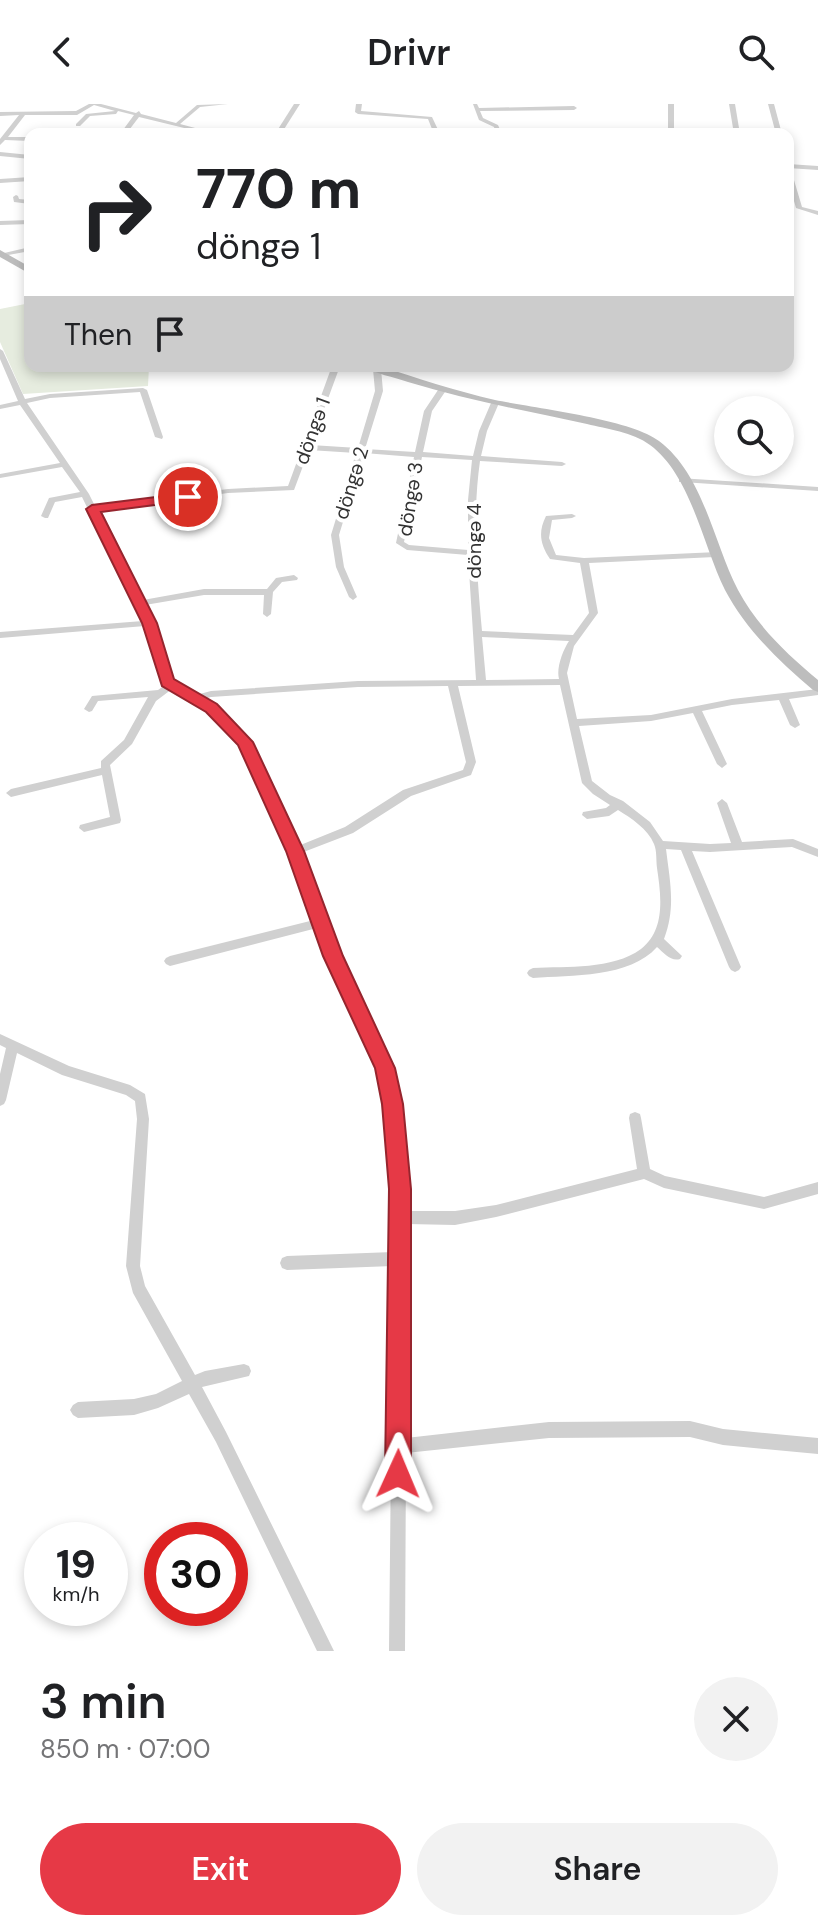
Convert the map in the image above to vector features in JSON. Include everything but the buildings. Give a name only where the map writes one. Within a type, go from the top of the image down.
[{"type":"main road","points":[[2,254],[24,267]]},
{"type":"main road","points":[[388,372],[495,403],[649,438],[682,480],[697,507],[733,593],[767,642],[818,690]]},
{"type":"street","points":[[2,114],[12,104]]},
{"type":"street","points":[[2,114],[80,113],[94,104],[195,128]]},
{"type":"street","points":[[178,123],[194,109],[209,104],[225,104]]},
{"type":"street","points":[[282,128],[297,104]]},
{"type":"street","points":[[359,104],[358,112],[430,118],[434,128]]},
{"type":"street","points":[[671,104],[671,128]]},
{"type":"street","points":[[732,104],[736,128]]},
{"type":"street","points":[[771,104],[777,128]]},
{"type":"street","points":[[497,128],[481,119],[476,107],[574,108]]},
{"type":"street","points":[[78,125],[88,115],[108,115],[121,110]]},
{"type":"street","points":[[129,128],[142,114],[155,110]]},
{"type":"street","points":[[2,141],[23,114]]},
{"type":"street","points":[[2,141],[24,137]]},
{"type":"street","points":[[0,154],[24,156]]},
{"type":"street","points":[[794,168],[818,168]]},
{"type":"street","points":[[0,181],[24,179]]},
{"type":"street","points":[[794,185],[803,211]]},
{"type":"street","points":[[16,197],[16,201],[24,202]]},
{"type":"street","points":[[794,218],[803,211],[818,213]]},
{"type":"street","points":[[0,223],[24,222]]},
{"type":"street","points":[[2,254],[24,250]]},
{"type":"street","points":[[0,351],[22,402],[85,494],[150,623],[170,686],[211,708],[245,742],[295,851],[320,923],[390,1085],[400,1217],[397,1651]]},
{"type":"street","name":"döngə 1","points":[[92,509],[228,491],[291,488],[334,372]]},
{"type":"street","name":"döngə 2","points":[[353,597],[340,567],[335,535],[379,391],[373,372]]},
{"type":"street","name":"döngə 3","points":[[443,389],[428,411],[400,543],[407,547],[471,553]]},
{"type":"street","points":[[0,407],[50,396],[143,390],[159,437]]},
{"type":"street","name":"döngə 4","points":[[481,682],[471,553],[478,458],[486,418],[495,403]]},
{"type":"street","points":[[305,447],[562,464]]},
{"type":"street","points":[[0,476],[65,464]]},
{"type":"street","points":[[682,480],[818,489]]},
{"type":"street","points":[[287,500],[291,488]]},
{"type":"street","points":[[45,516],[52,500],[85,494]]},
{"type":"street","points":[[572,516],[549,518],[544,532],[545,543],[553,557],[584,561],[715,554]]},
{"type":"street","points":[[533,973],[631,960],[658,941],[666,918],[660,845],[639,817],[587,783],[575,723],[562,682],[566,659],[594,613],[584,561]]},
{"type":"street","points":[[267,614],[269,592],[279,580],[294,578]]},
{"type":"street","points":[[140,603],[204,592],[269,592]]},
{"type":"street","points":[[0,635],[150,623]]},
{"type":"street","points":[[479,634],[576,638]]},
{"type":"street","points":[[196,698],[211,694],[347,684],[562,682]]},
{"type":"street","points":[[295,851],[349,830],[407,793],[467,772],[471,762],[452,683]]},
{"type":"street","points":[[89,709],[95,698],[105,695],[158,693],[170,686]]},
{"type":"street","points":[[575,723],[697,711],[732,702],[818,690]]},
{"type":"street","points":[[84,828],[116,820],[105,764],[128,742],[158,693]]},
{"type":"street","points":[[783,697],[795,725]]},
{"type":"street","points":[[697,711],[722,764]]},
{"type":"street","points":[[11,793],[104,771]]},
{"type":"street","points":[[722,803],[738,846]]},
{"type":"street","points":[[587,815],[609,812],[619,804]]},
{"type":"street","points":[[660,845],[802,844],[818,853]]},
{"type":"street","points":[[685,847],[704,884],[723,942],[735,967]]},
{"type":"street","points":[[170,961],[228,949],[320,923]]},
{"type":"street","points":[[658,941],[676,956]]},
{"type":"street","points":[[0,1100],[6,1042],[66,1071],[130,1091],[141,1098],[134,1276],[145,1306],[193,1385],[326,1651]]},
{"type":"street","points":[[635,1118],[644,1173]]},
{"type":"street","points":[[400,1217],[455,1218],[496,1211],[644,1173],[664,1182],[764,1203],[818,1188]]},
{"type":"street","points":[[287,1263],[400,1259]]},
{"type":"street","points":[[78,1410],[134,1407],[172,1398],[205,1378],[244,1371]]},
{"type":"street","points":[[399,1446],[549,1430],[690,1429],[723,1437],[818,1446]]},
{"type":"shaded area","points":[[24,304],[24,372],[149,372],[148,386],[23,394],[0,342],[0,309]]},
{"type":"route","points":[[188,497],[92,509],[150,623],[167,682],[211,708],[245,742],[295,851],[333,956],[385,1068],[393,1104],[400,1189],[398,1474]]}]
